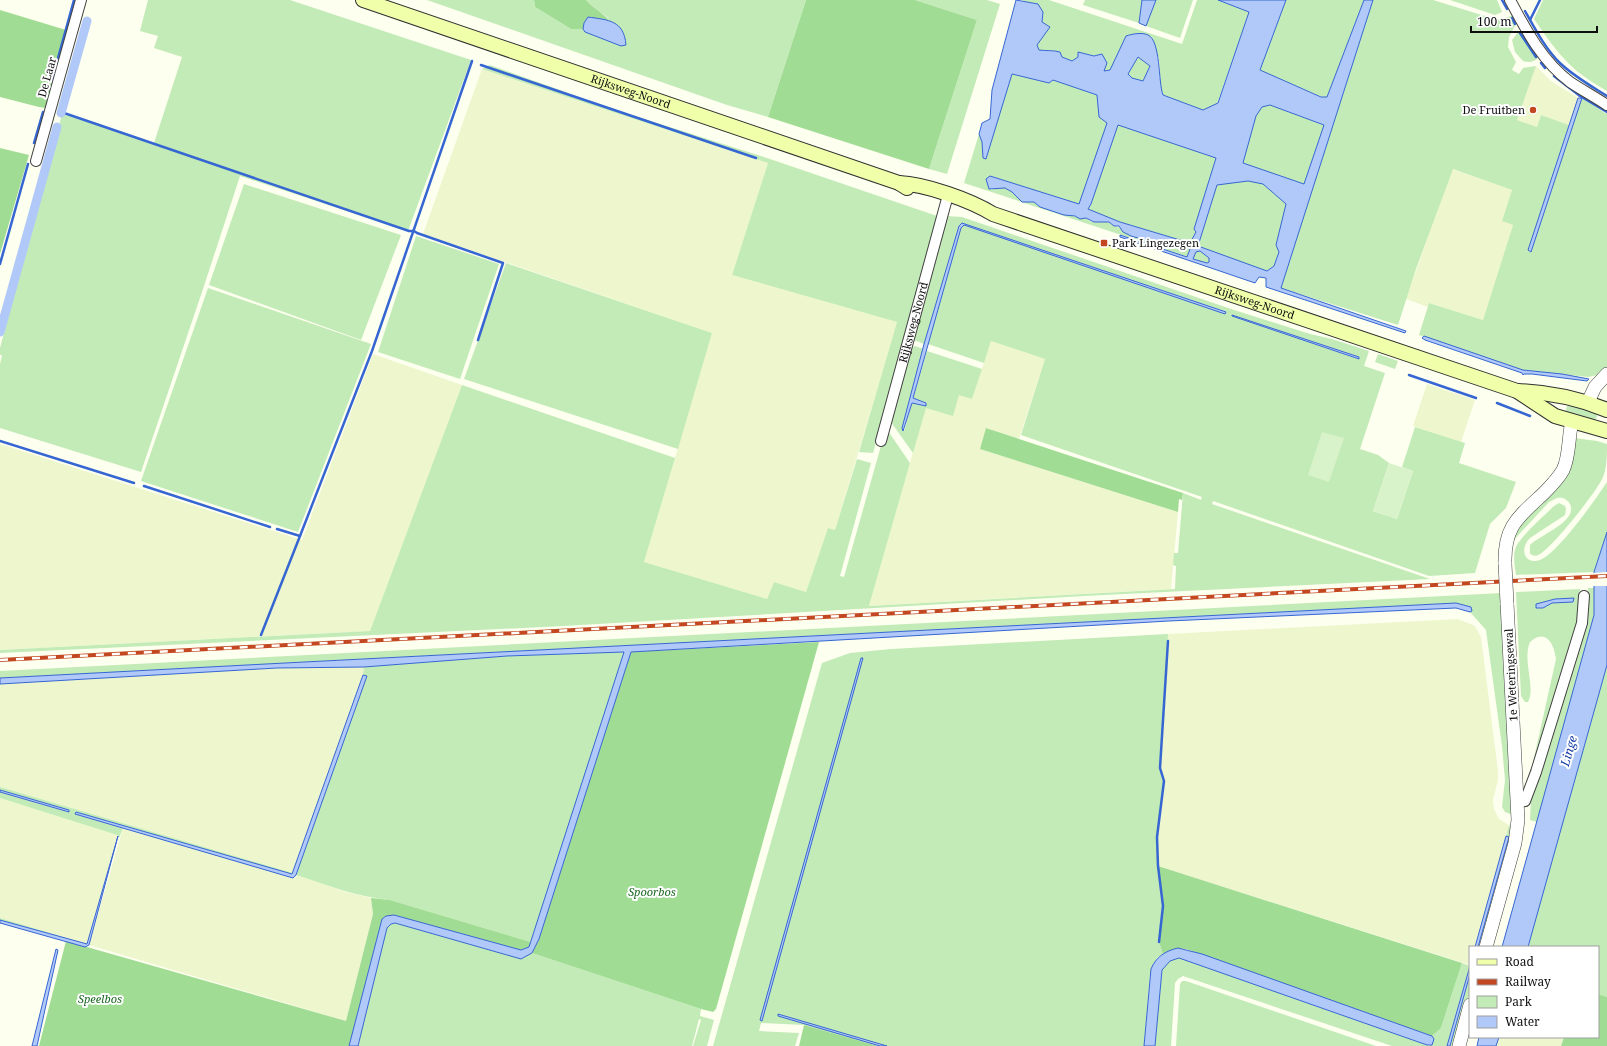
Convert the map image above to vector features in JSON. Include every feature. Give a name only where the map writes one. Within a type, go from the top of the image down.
[{"type":"main road","name":"Rijksweg-Noord","points":[[363,0],[899,183],[908,189],[947,199],[983,214],[993,214],[1517,391],[1555,416],[1601,430]]},
{"type":"main road","name":"Rijksweg-Noord","points":[[1517,391],[1542,392],[1566,396],[1588,402],[1607,413]]},
{"type":"main road","points":[[1555,416],[1554,405],[1566,396]]},
{"type":"main road","points":[[1601,430],[1607,413]]},
{"type":"street","name":"De Laar","points":[[36,161],[81,0]]},
{"type":"street","points":[[1510,0],[1530,38],[1545,58],[1569,81],[1607,105]]},
{"type":"street","name":"Rijksweg-Noord","points":[[881,441],[947,199]]},
{"type":"street","points":[[1588,402],[1595,387],[1607,374]]},
{"type":"street","name":"1e Weteringsewal","points":[[1486,946],[1514,843],[1518,820],[1505,564],[1507,538],[1512,525],[1550,486],[1563,470],[1572,422]]},
{"type":"street","points":[[1518,802],[1525,801],[1536,772],[1582,624],[1584,596]]},
{"type":"street","points":[[1459,1046],[1469,1009]]},
{"type":"green space","points":[[148,0],[290,0],[471,60],[408,231],[240,176],[141,472],[0,428],[0,364],[2,355],[0,355],[0,348],[62,114],[154,143],[182,57],[154,48],[158,36],[140,31]]},
{"type":"green space","points":[[427,0],[534,0],[535,7],[571,29],[582,29],[588,17],[609,19],[586,0],[806,0],[768,117],[727,105]]},
{"type":"green space","points":[[534,0],[586,0],[609,20],[588,17],[584,23],[583,29],[571,29],[535,7]]},
{"type":"green space","points":[[806,0],[915,0],[977,20],[929,169],[768,117]]},
{"type":"green space","points":[[915,0],[987,0],[1000,4],[947,174],[929,169],[977,20]]},
{"type":"green space","points":[[1021,0],[1049,0],[1182,44],[1197,0],[1218,0],[1249,12],[1217,104],[1203,110],[1163,95],[1161,89],[1159,59],[1152,38],[1110,70],[1103,71],[1102,54],[1094,56],[1078,52],[1078,57],[1072,61],[1062,57],[1052,50],[1039,50],[1037,45],[1050,27],[1042,22],[1043,12],[1038,5]]},
{"type":"green space","points":[[1085,0],[1142,0],[1139,23],[1083,5]]},
{"type":"green space","points":[[1156,0],[1193,0],[1180,38],[1146,26]]},
{"type":"green space","points":[[1286,0],[1364,0],[1327,97],[1322,97],[1260,70]]},
{"type":"green space","points":[[1373,0],[1433,0],[1498,20],[1514,15],[1517,22],[1509,37],[1508,47],[1516,62],[1512,70],[1519,74],[1523,68],[1536,66],[1517,120],[1537,127],[1541,115],[1569,125],[1528,250],[1531,252],[1582,98],[1607,114],[1607,367],[1597,375],[1588,377],[1523,370],[1419,335],[1429,303],[1483,320],[1513,225],[1502,221],[1512,190],[1453,169],[1416,269],[1398,325],[1281,288]]},
{"type":"green space","points":[[1450,0],[1497,0],[1502,12],[1495,15]]},
{"type":"green space","points":[[1543,0],[1607,0],[1607,91],[1571,66],[1560,54],[1534,19]]},
{"type":"green space","points":[[0,10],[66,30],[46,108],[0,97]]},
{"type":"green space","points":[[1519,31],[1523,31],[1539,57],[1535,60],[1529,62],[1523,61],[1515,52],[1512,40]]},
{"type":"green space","points":[[1138,57],[1150,66],[1143,81],[1132,78],[1128,74]]},
{"type":"green space","points":[[490,65],[610,108],[770,159],[940,217],[873,453],[859,452],[897,322],[732,275],[768,163],[482,69]]},
{"type":"green space","points":[[1536,66],[1551,81],[1578,98],[1569,125],[1541,115],[1537,127],[1517,120]]},
{"type":"green space","points":[[482,69],[768,163],[732,275],[897,322],[835,530],[828,528],[806,592],[774,582],[767,599],[644,562],[712,333],[423,234]]},
{"type":"green space","points":[[1012,74],[1049,83],[1053,80],[1097,95],[1099,117],[1107,123],[1079,205],[990,176],[991,190],[999,188],[1009,189],[1021,199],[1034,202],[1052,211],[1065,215],[1085,218],[1092,222],[1106,222],[1114,226],[1165,241],[1181,244],[1190,249],[1188,257],[964,183],[979,134],[982,142],[983,158],[986,159]]},
{"type":"green space","points":[[1270,105],[1324,125],[1304,184],[1242,163],[1256,116],[1262,107]]},
{"type":"green space","points":[[1118,124],[1216,158],[1194,229],[1196,232],[1190,243],[1120,222],[1088,209]]},
{"type":"green space","points":[[0,148],[29,155],[0,254]]},
{"type":"green space","points":[[1452,169],[1512,190],[1502,221],[1513,225],[1483,320],[1430,303],[1428,307],[1406,299]]},
{"type":"green space","points":[[1248,181],[1263,184],[1286,204],[1276,245],[1279,252],[1274,266],[1267,271],[1198,247],[1217,185]]},
{"type":"green space","points":[[244,184],[401,235],[361,340],[209,285]]},
{"type":"green space","points":[[947,216],[962,217],[1234,310],[1369,351],[1364,366],[1385,373],[1360,449],[1378,455],[1389,463],[1373,511],[1397,519],[1413,471],[1402,467],[1415,427],[1465,443],[1459,463],[1516,482],[1506,508],[1490,524],[1475,573],[1429,576],[1213,501],[1212,504],[1430,579],[1084,596],[563,626],[0,653],[0,650],[370,631],[462,385],[675,458],[644,562],[767,599],[774,582],[806,592],[828,528],[835,530],[857,459],[871,463],[840,576],[844,577],[886,428],[910,463],[869,606],[1175,589],[1176,566],[1173,565],[1174,553],[1178,553],[1183,493],[1201,500],[1202,497],[1021,435],[1045,359],[991,341],[984,363],[928,344],[961,228],[964,225],[1225,314],[1226,312],[962,223],[959,226],[924,344],[914,340]],"holes":[[[1232,315],[1359,357],[1358,359]]]},
{"type":"green space","points":[[416,236],[499,264],[460,379],[378,352]]},
{"type":"green space","points":[[1200,251],[1209,258],[1209,262],[1207,263],[1193,259],[1196,252]]},
{"type":"green space","points":[[506,263],[712,333],[678,449],[464,379]]},
{"type":"green space","points":[[208,288],[371,344],[298,532],[141,481]]},
{"type":"green space","points":[[991,341],[1045,359],[1019,439],[987,428],[980,449],[1178,512],[1171,589],[869,606],[926,407],[959,394],[972,399]]},
{"type":"green space","points":[[915,346],[923,349],[902,428],[904,431],[912,402],[926,406],[926,403],[913,399],[927,351],[982,369],[972,399],[959,395],[953,416],[926,408],[913,453],[891,422],[909,348]]},
{"type":"green space","points":[[373,354],[462,385],[370,631],[0,650],[0,444],[302,540]]},
{"type":"green space","points":[[1378,354],[1398,361],[1395,369],[1375,362]]},
{"type":"green space","points":[[1427,384],[1475,400],[1461,442],[1413,426]]},
{"type":"green space","points":[[1567,406],[1594,410],[1597,416],[1594,423],[1567,413]]},
{"type":"green space","points":[[986,428],[1183,493],[1182,500],[1179,499],[1178,512],[980,449]]},
{"type":"green space","points":[[1322,432],[1344,438],[1329,482],[1308,475]]},
{"type":"green space","points":[[1574,438],[1607,444],[1603,477],[1563,532],[1544,551],[1537,556],[1534,556],[1530,554],[1530,545],[1567,518],[1571,513],[1571,507],[1568,501],[1557,498],[1549,502],[1511,543],[1521,523],[1544,501]]},
{"type":"green space","points":[[1389,463],[1413,471],[1397,519],[1373,511]]},
{"type":"green space","points":[[1607,482],[1607,532],[1594,572],[1516,575],[1514,560],[1515,550],[1517,545],[1532,527],[1554,506],[1559,503],[1565,506],[1565,515],[1530,538],[1526,543],[1524,552],[1526,556],[1532,561],[1536,561],[1549,554],[1567,536]]},
{"type":"green space","points":[[1588,588],[1595,588],[1594,615],[1537,822],[1530,820],[1531,799],[1588,601]]},
{"type":"green space","points":[[1580,589],[1576,632],[1532,772],[1556,659],[1551,643],[1545,637],[1536,638],[1530,642],[1527,657],[1531,689],[1528,702],[1525,702],[1521,696],[1516,592]]},
{"type":"green space","points":[[1502,593],[1513,812],[1510,814],[1505,812],[1502,807],[1505,780],[1502,746],[1486,630],[1470,612],[1472,608],[1456,603],[0,678],[0,671]]},
{"type":"green space","points":[[1458,619],[1475,626],[1481,637],[1498,771],[1498,780],[1493,800],[1494,809],[1499,819],[1509,825],[1475,946],[1469,946],[1469,965],[1158,866],[1157,837],[1164,781],[1160,768],[1168,634]]},
{"type":"green space","points":[[1168,634],[1160,768],[1164,781],[1157,837],[1158,866],[1163,906],[1159,942],[1163,954],[1157,958],[1150,974],[1144,1046],[878,1046],[804,1025],[761,1023],[759,1031],[799,1033],[795,1046],[713,1046],[822,663],[850,653],[891,649]]},
{"type":"green space","name":"Spoorbos","points":[[819,642],[716,1009],[713,1012],[701,1009],[532,953],[539,939],[631,652]]},
{"type":"green space","points":[[624,652],[531,942],[390,900],[342,890],[296,875],[367,676],[363,675],[364,667],[507,656]]},
{"type":"green space","points":[[1607,665],[1607,997],[1599,994],[1599,946],[1528,946]]},
{"type":"green space","points":[[364,667],[363,675],[293,873],[0,787],[0,684],[277,668]]},
{"type":"green space","points":[[0,787],[293,873],[289,874],[76,812],[76,814],[123,828],[119,838],[117,835],[0,798],[0,792],[68,812],[69,810],[0,790]]},
{"type":"green space","points":[[0,798],[118,836],[87,944],[0,918]]},
{"type":"green space","points":[[1509,825],[1513,830],[1482,946],[1478,946],[1509,837],[1506,836]]},
{"type":"green space","points":[[123,828],[295,878],[296,875],[346,892],[371,898],[373,914],[346,1021],[89,945]]},
{"type":"green space","points":[[1158,866],[1462,963],[1441,1028],[1432,1036],[1186,949],[1174,949],[1163,954],[1159,942],[1163,906]]},
{"type":"green space","name":"Speelbos","points":[[371,898],[390,900],[531,942],[529,947],[521,950],[394,915],[386,916],[382,919],[349,1046],[39,1046],[66,941],[346,1021],[373,914]]},
{"type":"green space","points":[[0,918],[87,944],[0,920]]},
{"type":"green space","points":[[395,923],[521,959],[532,953],[701,1009],[700,1016],[714,1020],[707,1046],[693,1046],[701,1020],[699,1019],[692,1046],[358,1046],[387,928],[391,924]]},
{"type":"green space","points":[[1179,958],[1429,1046],[1392,1046],[1183,976],[1175,983],[1171,1046],[1155,1046],[1162,970],[1170,961]]},
{"type":"green space","points":[[1462,963],[1469,966],[1469,969],[1447,1046],[1429,1046],[1434,1039],[1432,1036],[1441,1028]]},
{"type":"green space","points":[[1469,978],[1469,995],[1455,1046],[1450,1046]]},
{"type":"green space","points":[[1182,981],[1186,981],[1376,1046],[1176,1046],[1180,984]]},
{"type":"green space","points":[[1599,994],[1607,997],[1607,1046],[1561,1046],[1564,1038],[1599,1038]]},
{"type":"green space","points":[[804,1025],[878,1046],[799,1046]]},
{"type":"green space","points":[[1499,1038],[1564,1038],[1561,1046],[1496,1046]]},
{"type":"water","points":[[1016,0],[1038,4],[1043,12],[1042,22],[1050,27],[1037,45],[1039,50],[1060,52],[1062,57],[1072,61],[1078,57],[1078,52],[1094,56],[1102,54],[1107,63],[1104,71],[1110,70],[1126,36],[1140,33],[1148,35],[1155,45],[1157,53],[1163,95],[1203,110],[1218,103],[1249,12],[1218,0],[1286,0],[1260,70],[1321,97],[1327,97],[1364,0],[1373,0],[1281,288],[1406,331],[1405,333],[1266,287],[1266,278],[1259,277],[1255,283],[1120,237],[1120,235],[1187,257],[1190,249],[1181,244],[1165,241],[1159,244],[1131,236],[1123,232],[1119,226],[1114,226],[1109,222],[1094,222],[1086,218],[1080,219],[1075,216],[1064,215],[1040,207],[1034,202],[1022,202],[1012,192],[1005,188],[989,189],[986,179],[990,176],[1079,204],[1107,123],[1099,117],[1097,95],[1053,80],[1049,83],[1012,74],[986,159],[983,158],[982,142],[979,134],[982,123],[990,119],[992,90]],"holes":[[[1138,57],[1150,66],[1143,81],[1132,78],[1128,74]],[[1270,105],[1324,125],[1304,184],[1243,163],[1256,116],[1262,107]],[[1118,125],[1216,158],[1194,229],[1196,232],[1190,243],[1120,222],[1088,209]],[[1248,181],[1263,184],[1286,204],[1276,245],[1279,252],[1274,266],[1267,271],[1198,246],[1217,185]],[[1200,251],[1209,258],[1209,262],[1207,263],[1193,259],[1196,252]]]},
{"type":"water","points":[[1142,0],[1156,0],[1146,26],[1139,23]]},
{"type":"water","points":[[588,17],[614,23],[622,30],[626,45],[621,46],[585,32],[583,29],[584,23]]},
{"type":"water","points":[[1578,98],[1582,98],[1531,252],[1528,250]]},
{"type":"water","points":[[962,223],[1226,312],[1225,314],[964,225],[961,228],[913,398],[926,403],[926,406],[912,403],[903,431],[902,428],[924,344],[959,226]]},
{"type":"water","points":[[1232,316],[1359,357],[1359,359]]},
{"type":"water","points":[[1424,336],[1523,370],[1562,374],[1589,379],[1587,381],[1532,374],[1523,375],[1522,373],[1425,340],[1422,338]]},
{"type":"water","name":"Linge","points":[[1607,532],[1607,665],[1528,946],[1502,946],[1594,615],[1594,572]]},
{"type":"water","points":[[1574,598],[1573,602],[1552,603],[1543,608],[1536,608],[1536,604],[1555,599]]},
{"type":"water","points":[[1456,603],[1471,607],[1472,611],[1470,612],[1456,608],[1169,621],[631,652],[539,939],[532,953],[521,959],[395,923],[391,924],[387,928],[358,1046],[349,1046],[382,919],[386,916],[394,915],[521,950],[529,947],[624,652],[507,656],[364,667],[277,668],[0,684],[0,678]]},
{"type":"water","points":[[861,658],[863,658],[762,1021],[760,1020]]},
{"type":"water","points":[[363,675],[367,676],[296,875],[293,878],[75,814],[76,812],[292,874]]},
{"type":"water","points":[[0,790],[69,810],[69,812],[0,792]]},
{"type":"water","points":[[118,836],[89,945],[85,947],[0,923],[0,920],[87,944]]},
{"type":"water","points":[[1506,836],[1509,837],[1478,946],[1475,946]]},
{"type":"water","points":[[1178,948],[1202,954],[1432,1036],[1434,1039],[1432,1045],[1427,1045],[1179,958],[1170,961],[1162,970],[1155,1046],[1144,1046],[1151,969],[1162,955]]},
{"type":"water","points":[[56,949],[58,950],[37,1046],[32,1046]]},
{"type":"water","points":[[1469,969],[1469,978],[1450,1046],[1447,1046]]},
{"type":"water","points":[[778,1014],[887,1046],[880,1046],[778,1016]]},
{"type":"water","points":[[1479,1038],[1499,1038],[1496,1046],[1477,1046]]},
{"type":"pier","points":[[1607,572],[1607,586],[1593,586],[1593,573]]},
{"type":"waterway","points":[[52,80],[74,0]]},
{"type":"waterway","points":[[1502,0],[1507,9]]},
{"type":"waterway","points":[[1530,20],[1540,0]]},
{"type":"waterway","points":[[1525,11],[1550,52],[1566,69],[1607,96]]},
{"type":"waterway","points":[[1512,18],[1515,24]]},
{"type":"waterway","points":[[61,113],[87,21]]},
{"type":"waterway","points":[[1520,33],[1536,57]]},
{"type":"waterway","points":[[277,529],[300,536],[372,351],[472,61]]},
{"type":"waterway","points":[[1541,63],[1545,68]]},
{"type":"waterway","points":[[481,65],[756,158]]},
{"type":"waterway","points":[[1554,76],[1580,96],[1607,112]]},
{"type":"waterway","points":[[34,143],[43,112]]},
{"type":"waterway","points":[[61,112],[409,231],[414,231],[503,263],[478,340]]},
{"type":"waterway","points":[[0,332],[57,127]]},
{"type":"waterway","points":[[0,264],[28,164]]},
{"type":"waterway","points":[[1409,375],[1476,398]]},
{"type":"waterway","points":[[1497,403],[1530,416]]},
{"type":"waterway","points":[[0,441],[134,483]]},
{"type":"waterway","points":[[144,486],[270,527]]},
{"type":"waterway","points":[[261,635],[300,536]]},
{"type":"waterway","points":[[1159,942],[1163,906],[1158,866],[1157,837],[1164,781],[1160,768],[1168,641]]},
{"type":"railway","points":[[0,660],[1607,576]]},
{"type":"place","name":"De Fruitben","points":[[1533,110]]},
{"type":"place","name":"Park Lingezegen","points":[[1104,243]]}]
